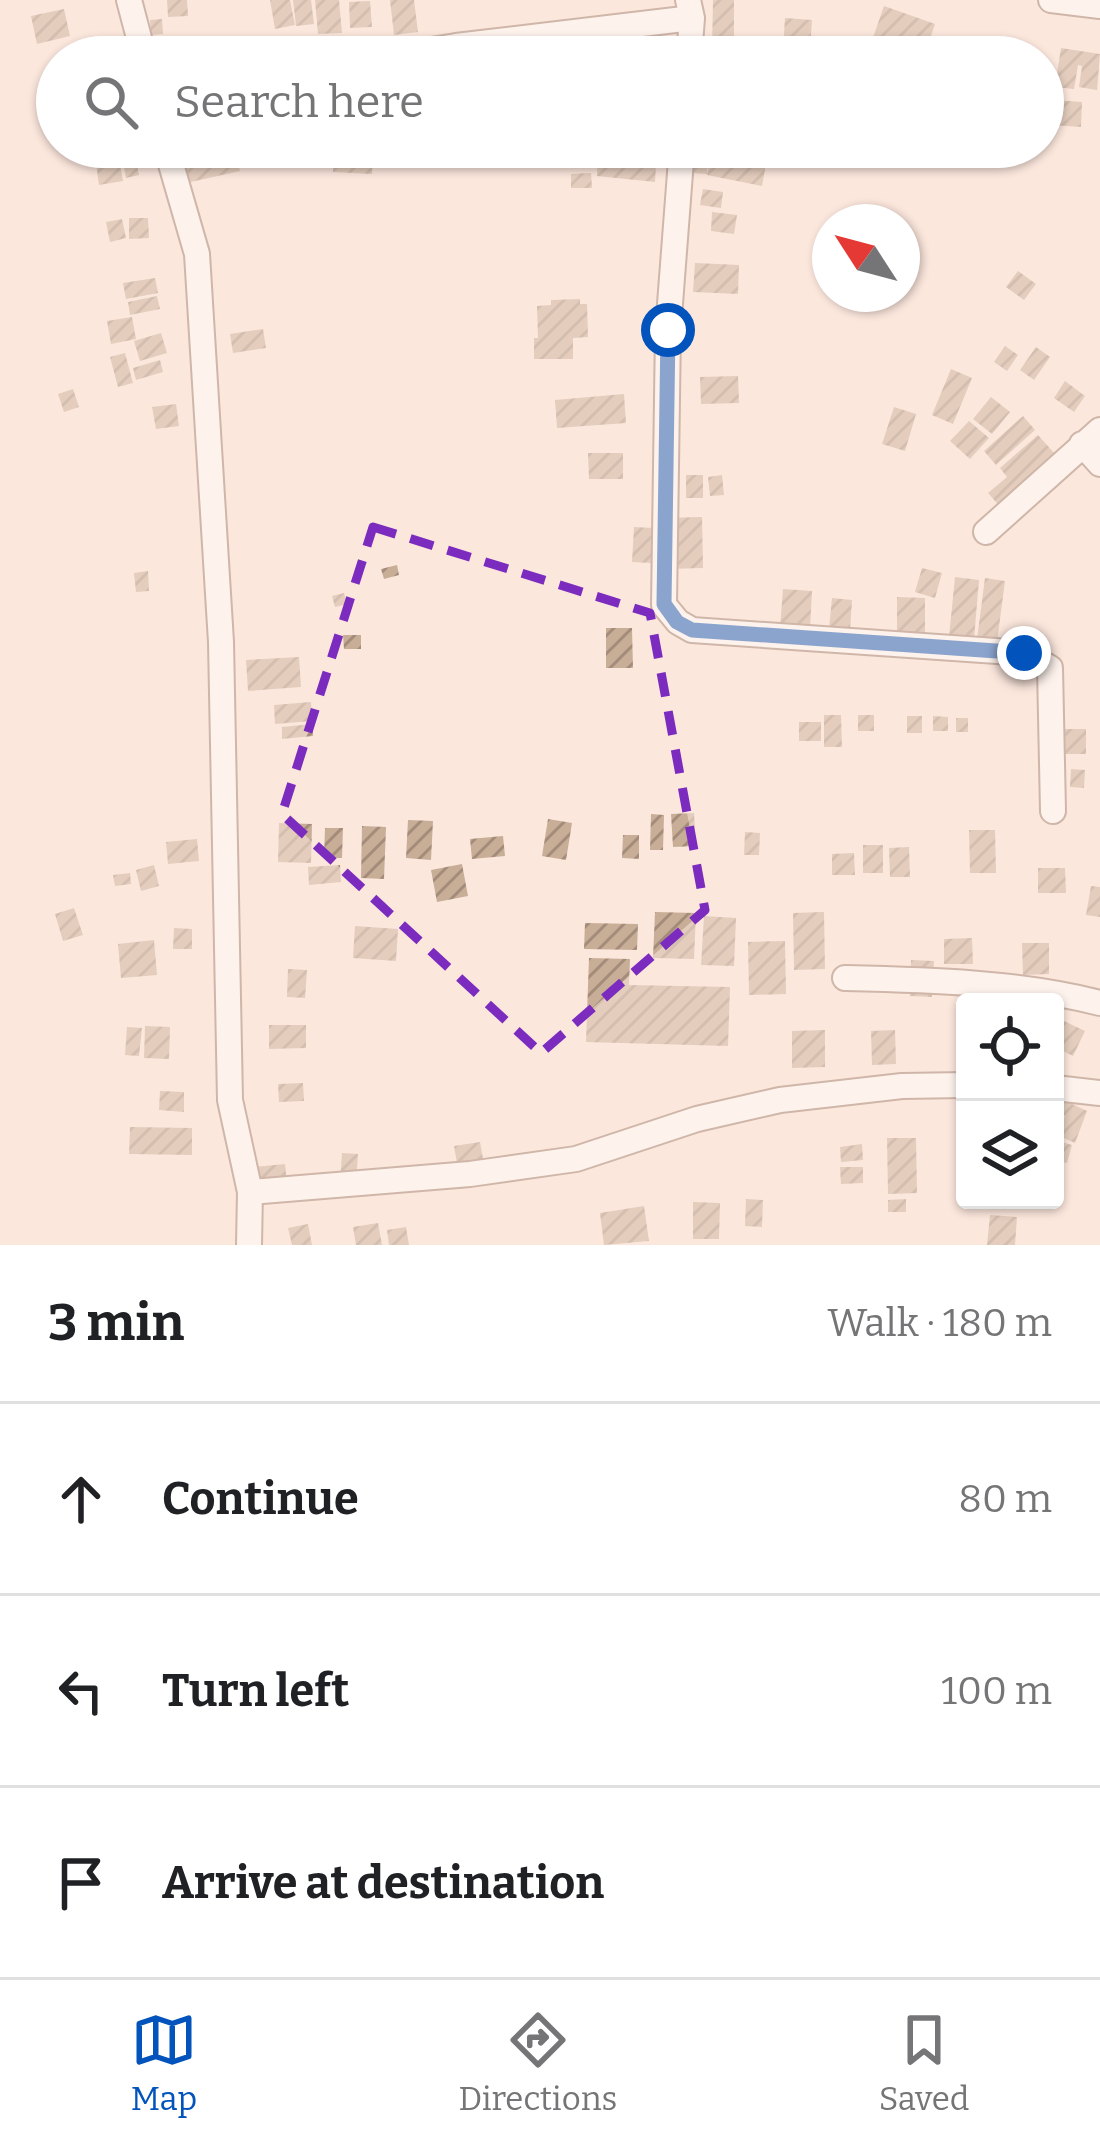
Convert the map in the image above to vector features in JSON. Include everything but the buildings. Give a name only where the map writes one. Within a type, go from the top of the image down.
[{"type":"street","points":[[129,0],[138,36]]},
{"type":"street","points":[[1051,0],[1100,6]]},
{"type":"street","points":[[519,36],[690,9]]},
{"type":"street","points":[[172,168],[197,254],[221,642],[230,1100],[250,1192],[249,1245]]},
{"type":"street","points":[[680,168],[668,330],[664,604],[677,622],[692,630],[1024,653],[1050,668],[1053,812]]},
{"type":"street","points":[[986,532],[1091,437],[1100,464]]},
{"type":"street","points":[[845,978],[950,981],[1054,992],[1100,1004]]},
{"type":"street","points":[[250,1192],[470,1174],[576,1159],[697,1119],[780,1100],[902,1085],[956,1085]]},
{"type":"street","points":[[1064,1089],[1100,1093]]},
{"type":"highlighted area","points":[[373,527],[650,613],[705,910],[541,1053],[282,814]]},
{"type":"route","points":[[668,330],[664,604],[677,622],[692,630],[1024,653]]}]
